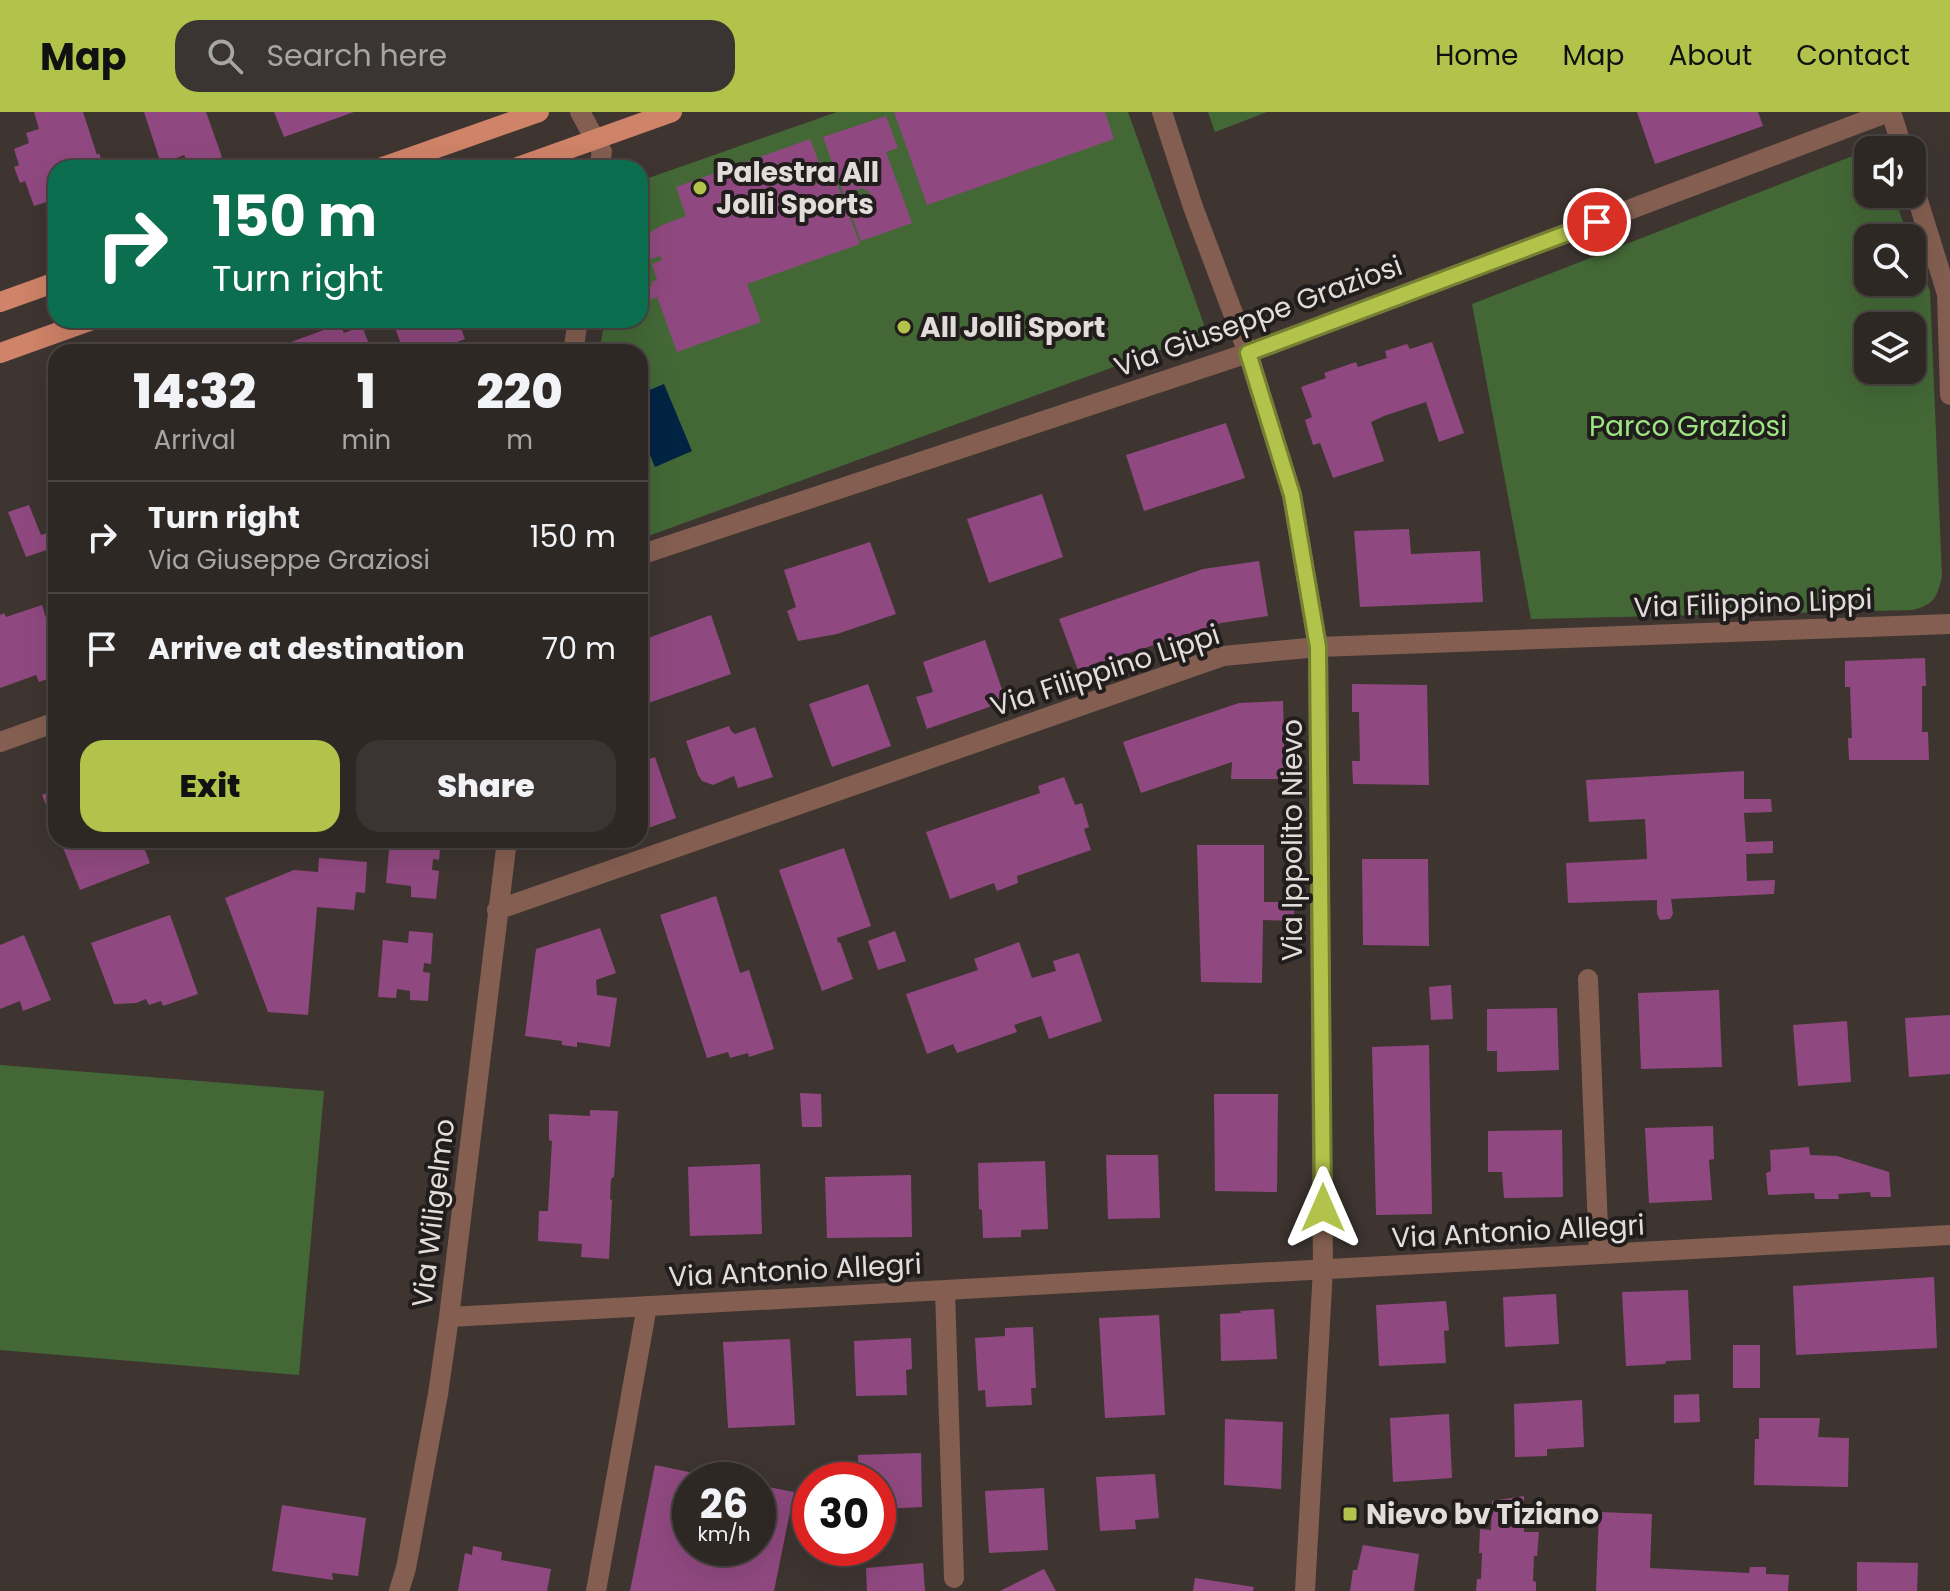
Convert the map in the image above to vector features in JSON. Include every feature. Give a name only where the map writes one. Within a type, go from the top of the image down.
[{"type":"main road","points":[[560,160],[599,153],[672,112]]},
{"type":"main road","points":[[402,160],[534,113]]},
{"type":"main road","points":[[0,302],[48,285]]},
{"type":"main road","points":[[0,353],[70,328]]},
{"type":"street","points":[[580,112],[599,153]]},
{"type":"street","name":"Via Ippolito Nievo","points":[[1162,112],[1193,207],[1248,353],[1292,495],[1318,647],[1323,1269],[1305,1591]]},
{"type":"street","points":[[1890,112],[1898,136]]},
{"type":"street","name":"Via Giuseppe Graziosi","points":[[648,552],[1248,353],[1890,112]]},
{"type":"street","points":[[1920,208],[1947,294],[1950,395]]},
{"type":"street","name":"Via Filippino Lippi","points":[[497,910],[1223,656],[1318,647],[1950,624]]},
{"type":"street","points":[[0,742],[48,725]]},
{"type":"street","name":"Via Wiligelmo","points":[[399,1591],[406,1568],[438,1394],[506,848]]},
{"type":"street","points":[[1588,979],[1599,1254]]},
{"type":"street","name":"Via Antonio Allegri","points":[[449,1317],[1950,1235]]},
{"type":"street","name":"Via Antonio Allegri","points":[[945,1290],[954,1578]]},
{"type":"street","name":"Via Antonio Allegri","points":[[596,1591],[647,1306]]},
{"type":"green space","name":"All Jolli Sport","points":[[837,112],[1128,112],[1207,333],[648,536],[648,344],[600,344],[604,328],[648,328],[648,178]]},
{"type":"green space","points":[[1208,112],[1267,112],[1215,132]]},
{"type":"green space","name":"Parco Graziosi","points":[[1854,155],[1854,208],[1898,208],[1904,224],[1854,224],[1854,296],[1926,296],[1926,281],[1930,291],[1942,576],[1934,599],[1913,610],[1531,619],[1472,304]]},
{"type":"green space","points":[[0,1065],[324,1091],[299,1375],[0,1350]]},
{"type":"water","points":[[664,384],[692,451],[655,467],[648,450],[648,391]]},
{"type":"building","points":[[34,112],[83,112],[101,160],[48,160],[48,202],[34,206],[25,181],[20,183],[14,167],[19,165],[14,149],[29,143],[26,133],[39,129]]},
{"type":"building","points":[[144,112],[206,112],[222,157],[187,160],[184,155],[160,160]]},
{"type":"building","points":[[274,112],[354,112],[284,137]]},
{"type":"building","points":[[894,112],[1105,112],[1114,139],[927,205]]},
{"type":"building","points":[[1637,112],[1758,112],[1763,126],[1655,164]]},
{"type":"building","points":[[886,116],[898,148],[886,152],[912,223],[861,241],[851,214],[874,206],[869,192],[862,188],[844,195],[823,137]]},
{"type":"building","points":[[810,139],[820,165],[829,162],[860,244],[747,284],[761,322],[677,352],[657,297],[649,300],[648,297],[648,287],[657,280],[652,264],[662,260],[660,256],[648,260],[648,238],[662,225],[686,216],[676,187]]},
{"type":"building","points":[[329,328],[342,328],[344,333],[363,328],[369,344],[286,344]]},
{"type":"building","points":[[395,328],[461,328],[465,339],[458,344],[401,344]]},
{"type":"building","points":[[1432,342],[1464,433],[1439,442],[1426,402],[1384,416],[1371,422],[1384,461],[1333,478],[1320,443],[1313,445],[1305,420],[1312,417],[1301,387],[1326,378],[1324,373],[1356,362],[1358,367],[1387,358],[1385,351],[1407,344],[1410,349]]},
{"type":"building","points":[[1226,423],[1245,478],[1144,511],[1126,455]]},
{"type":"building","points":[[1042,494],[1063,557],[989,583],[967,519]]},
{"type":"building","points":[[29,505],[41,535],[48,533],[48,549],[26,557],[8,512]]},
{"type":"building","points":[[1409,529],[1411,554],[1480,551],[1483,602],[1360,607],[1354,531]]},
{"type":"building","points":[[870,542],[896,614],[837,634],[798,641],[787,611],[796,607],[784,570]]},
{"type":"building","points":[[1259,561],[1268,616],[1221,623],[1078,670],[1059,619],[1203,569]]},
{"type":"building","points":[[42,605],[48,625],[48,679],[39,682],[36,675],[0,688],[0,615],[4,613],[6,617]]},
{"type":"building","points":[[711,615],[731,674],[648,703],[648,638]]},
{"type":"building","points":[[985,640],[1006,701],[927,729],[916,697],[933,692],[923,662]]},
{"type":"building","points":[[1925,658],[1922,732],[1928,732],[1929,760],[1849,760],[1848,738],[1852,738],[1850,687],[1845,687],[1845,661]]},
{"type":"building","points":[[868,684],[891,746],[832,767],[809,704]]},
{"type":"building","points":[[1352,684],[1427,685],[1429,785],[1353,784],[1352,761],[1360,761],[1359,712],[1352,712]]},
{"type":"building","points":[[1283,701],[1285,779],[1231,779],[1232,762],[1141,793],[1123,742],[1239,703]]},
{"type":"building","points":[[729,726],[735,734],[755,727],[773,777],[738,788],[734,776],[713,785],[702,781],[686,741]]},
{"type":"building","points":[[655,757],[676,818],[648,828],[648,759]]},
{"type":"building","points":[[1744,771],[1744,799],[1771,799],[1772,812],[1744,813],[1746,842],[1773,841],[1773,853],[1746,854],[1747,881],[1775,880],[1774,894],[1671,899],[1673,914],[1670,919],[1660,920],[1657,900],[1568,903],[1566,863],[1647,859],[1645,819],[1589,822],[1586,780]]},
{"type":"building","points":[[1064,777],[1075,805],[1082,803],[1089,827],[1084,829],[1091,850],[1017,876],[1018,883],[997,891],[994,883],[950,899],[926,832],[1040,793],[1038,786]]},
{"type":"building","points":[[48,792],[48,810],[42,795]]},
{"type":"building","points":[[1197,845],[1264,845],[1264,902],[1294,902],[1294,921],[1263,920],[1262,983],[1201,982]]},
{"type":"building","points":[[63,848],[144,848],[150,863],[80,890]]},
{"type":"building","points":[[389,848],[440,848],[439,860],[433,859],[432,870],[439,871],[436,899],[411,897],[411,886],[386,883]]},
{"type":"building","points":[[844,848],[871,926],[837,938],[853,979],[822,991],[779,870]]},
{"type":"building","points":[[319,858],[367,862],[365,893],[356,892],[354,910],[317,907],[308,1015],[268,1012],[225,898],[294,870],[318,872]]},
{"type":"building","points":[[1362,859],[1428,859],[1429,946],[1363,945]]},
{"type":"building","points":[[716,896],[740,973],[749,970],[774,1049],[749,1057],[748,1053],[730,1058],[728,1052],[707,1058],[660,915]]},
{"type":"building","points":[[170,915],[198,994],[163,1006],[161,1001],[149,1005],[146,999],[136,1003],[114,1004],[91,943]]},
{"type":"building","points":[[600,928],[616,973],[596,980],[597,995],[617,998],[610,1047],[577,1042],[577,1047],[562,1045],[562,1041],[525,1036],[536,949]]},
{"type":"building","points":[[409,931],[433,933],[431,964],[424,963],[423,972],[430,973],[428,1001],[410,1000],[410,991],[397,989],[396,998],[378,997],[383,940],[408,943]]},
{"type":"building","points":[[895,931],[906,961],[878,970],[868,941]]},
{"type":"building","points":[[24,935],[51,1000],[23,1011],[20,1001],[0,1009],[0,945]]},
{"type":"building","points":[[1019,942],[1032,978],[1056,971],[1053,961],[1079,953],[1102,1021],[1049,1039],[1041,1016],[1014,1025],[1017,1032],[957,1053],[953,1044],[927,1054],[906,994],[978,970],[974,959]]},
{"type":"building","points":[[1451,985],[1453,1019],[1431,1020],[1429,987]]},
{"type":"building","points":[[1719,990],[1722,1067],[1641,1069],[1638,993]]},
{"type":"building","points":[[1557,1008],[1559,1070],[1497,1072],[1497,1051],[1487,1051],[1487,1009]]},
{"type":"building","points":[[1950,1015],[1950,1074],[1909,1077],[1905,1018]]},
{"type":"building","points":[[1847,1021],[1851,1082],[1798,1086],[1793,1025]]},
{"type":"building","points":[[1429,1045],[1432,1214],[1376,1215],[1372,1047]]},
{"type":"building","points":[[800,1093],[821,1094],[822,1127],[802,1127]]},
{"type":"building","points":[[1214,1094],[1278,1094],[1277,1192],[1215,1191]]},
{"type":"building","points":[[590,1110],[618,1111],[614,1177],[611,1179],[609,1259],[581,1257],[582,1244],[538,1241],[539,1211],[548,1211],[552,1141],[549,1140],[549,1114],[590,1116]]},
{"type":"building","points":[[1713,1126],[1714,1159],[1709,1160],[1712,1200],[1649,1203],[1645,1128]]},
{"type":"building","points":[[1562,1130],[1563,1197],[1504,1198],[1502,1172],[1488,1172],[1488,1131]]},
{"type":"building","points":[[1809,1147],[1810,1155],[1837,1156],[1889,1172],[1891,1197],[1871,1197],[1870,1192],[1838,1194],[1839,1199],[1815,1199],[1814,1193],[1768,1195],[1766,1173],[1771,1171],[1770,1150]]},
{"type":"building","points":[[1106,1155],[1158,1155],[1160,1218],[1108,1219]]},
{"type":"building","points":[[1045,1161],[1048,1229],[1021,1230],[1021,1237],[983,1238],[978,1163]]},
{"type":"building","points":[[760,1164],[762,1234],[690,1236],[688,1167]]},
{"type":"building","points":[[911,1175],[912,1237],[827,1238],[825,1177]]},
{"type":"building","points":[[1934,1277],[1937,1348],[1796,1355],[1793,1286]]},
{"type":"building","points":[[1688,1290],[1691,1360],[1626,1366],[1622,1292]]},
{"type":"building","points":[[1556,1294],[1559,1344],[1505,1347],[1503,1297]]},
{"type":"building","points":[[1446,1301],[1449,1330],[1444,1331],[1446,1363],[1379,1366],[1376,1305]]},
{"type":"building","points":[[1274,1309],[1277,1359],[1221,1361],[1220,1314]]},
{"type":"building","points":[[1159,1315],[1165,1415],[1105,1418],[1099,1318]]},
{"type":"building","points":[[1033,1327],[1036,1388],[1031,1388],[1032,1405],[986,1407],[985,1390],[978,1391],[975,1338],[1005,1336],[1005,1328]]},
{"type":"building","points":[[911,1338],[912,1369],[906,1370],[907,1395],[856,1396],[854,1341]]},
{"type":"building","points":[[790,1339],[795,1425],[728,1428],[723,1342]]},
{"type":"building","points":[[1733,1345],[1760,1345],[1760,1388],[1733,1388]]},
{"type":"building","points":[[1699,1394],[1700,1422],[1674,1423],[1674,1395]]},
{"type":"building","points":[[1582,1400],[1584,1447],[1547,1449],[1547,1456],[1515,1457],[1514,1404]]},
{"type":"building","points":[[1449,1414],[1452,1478],[1393,1482],[1390,1418]]},
{"type":"building","points":[[1759,1418],[1820,1418],[1818,1437],[1849,1438],[1848,1487],[1754,1485],[1755,1439],[1759,1439]]},
{"type":"building","points":[[1225,1419],[1283,1422],[1281,1489],[1224,1485]]},
{"type":"building","points":[[921,1453],[922,1507],[896,1508],[896,1462],[858,1462],[858,1455]]},
{"type":"building","points":[[655,1465],[672,1468],[672,1566],[776,1566],[776,1488],[792,1492],[774,1591],[630,1591]]},
{"type":"building","points":[[1155,1474],[1159,1518],[1135,1520],[1136,1529],[1100,1531],[1096,1477]]},
{"type":"building","points":[[1044,1488],[1048,1550],[989,1553],[985,1491]]},
{"type":"building","points":[[1524,1496],[1524,1532],[1539,1532],[1537,1556],[1534,1556],[1533,1581],[1536,1582],[1536,1591],[1476,1591],[1477,1579],[1481,1579],[1480,1529],[1491,1530],[1492,1501]]},
{"type":"building","points":[[282,1505],[366,1518],[358,1576],[332,1573],[333,1580],[272,1571]]},
{"type":"building","points":[[1599,1512],[1652,1514],[1650,1568],[1749,1573],[1750,1567],[1766,1567],[1766,1574],[1789,1575],[1788,1591],[1596,1591]]},
{"type":"building","points":[[1363,1545],[1419,1554],[1414,1591],[1350,1591],[1353,1570],[1357,1570]]},
{"type":"building","points":[[473,1546],[502,1552],[501,1560],[551,1569],[547,1591],[458,1591],[465,1553],[472,1555]]},
{"type":"building","points":[[1857,1562],[1918,1563],[1917,1591],[1857,1591]]},
{"type":"building","points":[[923,1563],[925,1591],[867,1591],[866,1568]]},
{"type":"building","points":[[1044,1569],[1056,1591],[1000,1591]]},
{"type":"building","points":[[1195,1578],[1254,1587],[1253,1591],[1193,1591]]},
{"type":"place","name":"Palestra All Jolli Sports","points":[[700,188]]},
{"type":"place","name":"All Jolli Sport","points":[[904,327]]},
{"type":"place","name":"Nievo bv Tiziano","points":[[1350,1514]]},
{"type":"route","points":[[1323,1208],[1318,647],[1292,495],[1248,353],[1597,222]]}]
